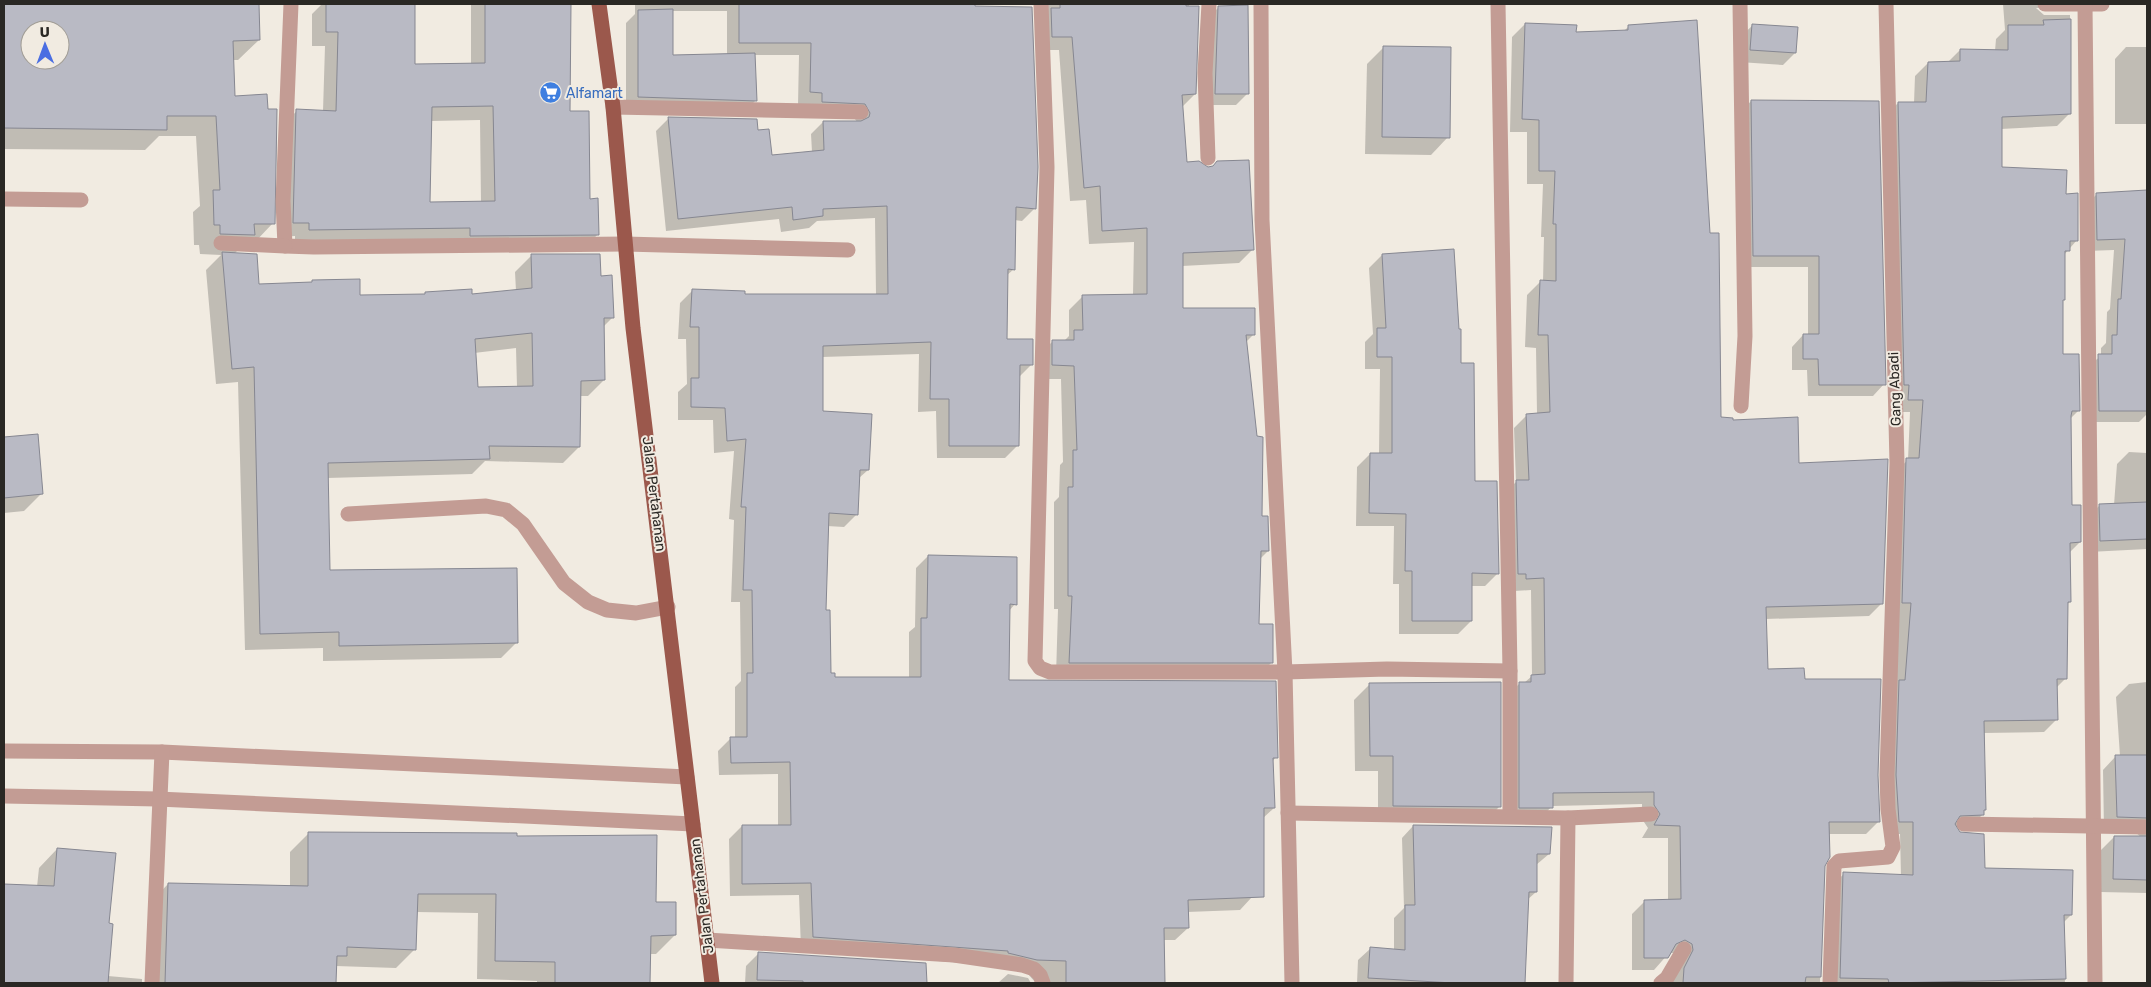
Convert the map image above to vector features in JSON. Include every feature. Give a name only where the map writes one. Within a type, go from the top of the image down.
[{"type":"main road","name":"Jalan Pertahanan","points":[[599,4],[613,107],[633,328],[712,983]]},
{"type":"street","points":[[285,246],[283,201],[291,4]]},
{"type":"street","points":[[1041,4],[1047,167],[1035,662],[1040,668],[1050,672],[1285,672],[1387,669],[1510,671]]},
{"type":"street","points":[[1208,158],[1205,72],[1209,4]]},
{"type":"street","points":[[1261,4],[1262,220],[1285,672],[1292,983]]},
{"type":"street","points":[[1498,4],[1510,671],[1510,815]]},
{"type":"street","points":[[1740,4],[1745,336],[1741,406]]},
{"type":"street","name":"Gang Abadi","points":[[1830,983],[1834,866],[1840,861],[1888,857],[1892,852],[1887,775],[1897,463],[1886,4]]},
{"type":"street","points":[[2045,4],[2102,4]]},
{"type":"street","points":[[2085,4],[2095,826],[2095,983]]},
{"type":"street","points":[[613,107],[861,112]]},
{"type":"street","points":[[4,199],[81,200]]},
{"type":"street","points":[[221,243],[314,248],[625,244],[848,250]]},
{"type":"street","points":[[348,514],[486,506],[506,510],[523,524],[564,583],[588,602],[607,610],[636,614],[668,608]]},
{"type":"street","points":[[4,750],[162,752],[687,777]]},
{"type":"street","points":[[152,983],[158,799],[162,752]]},
{"type":"street","points":[[4,796],[158,799],[693,824]]},
{"type":"street","points":[[1288,813],[1510,815],[1568,818],[1651,814]]},
{"type":"street","points":[[1566,983],[1568,818]]},
{"type":"street","points":[[1964,824],[2147,827]]},
{"type":"street","points":[[707,940],[954,955],[1022,965],[1034,969],[1040,975],[1043,983]]},
{"type":"street","points":[[1661,983],[1684,949]]},
{"type":"building","points":[[4,4],[259,4],[260,40],[233,41],[235,96],[267,94],[268,109],[277,109],[275,224],[254,224],[255,235],[220,234],[220,225],[214,225],[213,190],[220,190],[216,116],[167,116],[167,130],[4,128]]},
{"type":"building","points":[[326,4],[415,4],[415,64],[485,63],[485,4],[571,4],[570,111],[589,111],[590,199],[598,198],[599,235],[470,236],[470,228],[309,230],[309,223],[293,223],[296,109],[336,111],[338,32],[326,32]],"holes":[[[493,106],[495,201],[430,202],[432,107]]]},
{"type":"building","points":[[739,4],[975,4],[975,6],[1032,7],[1038,167],[1036,209],[1016,207],[1015,270],[1008,269],[1007,339],[1033,339],[1033,365],[1020,365],[1019,446],[949,446],[949,399],[930,399],[931,342],[823,346],[823,411],[872,414],[869,470],[860,470],[858,515],[829,513],[826,610],[830,610],[831,673],[835,673],[835,677],[921,677],[921,618],[927,618],[928,555],[1017,557],[1017,605],[1010,604],[1009,680],[1276,681],[1278,758],[1273,758],[1275,808],[1264,808],[1264,897],[1188,900],[1189,928],[1164,928],[1165,983],[1066,983],[1066,961],[1037,960],[1008,953],[1008,951],[813,937],[811,883],[742,884],[742,825],[791,825],[790,762],[731,763],[730,737],[747,737],[747,673],[753,673],[752,590],[743,590],[746,507],[741,507],[746,439],[727,441],[725,408],[691,407],[691,378],[699,378],[699,327],[690,327],[692,289],[745,291],[745,294],[888,294],[887,206],[823,209],[823,216],[793,220],[792,207],[678,219],[668,117],[757,119],[758,130],[769,129],[772,155],[824,150],[823,121],[861,121],[869,117],[870,113],[865,104],[822,102],[822,93],[810,92],[811,43],[739,43]]},
{"type":"building","points":[[1060,4],[1186,4],[1186,6],[1199,6],[1196,94],[1182,95],[1187,162],[1199,161],[1208,167],[1213,166],[1217,161],[1249,160],[1254,250],[1183,253],[1183,308],[1255,308],[1255,335],[1246,335],[1257,436],[1263,437],[1262,516],[1268,516],[1269,551],[1261,551],[1259,624],[1273,624],[1273,663],[1069,663],[1072,596],[1068,596],[1068,487],[1073,487],[1073,450],[1077,450],[1074,366],[1052,365],[1052,340],[1074,340],[1074,330],[1083,330],[1082,295],[1147,294],[1147,228],[1102,231],[1100,186],[1084,188],[1072,37],[1052,37],[1051,8],[1060,8]]},
{"type":"building","points":[[1248,5],[1249,94],[1215,94],[1218,6]]},
{"type":"building","points":[[673,9],[673,55],[755,53],[757,101],[638,97],[638,10]]},
{"type":"building","points":[[2071,19],[2071,114],[2002,117],[2002,167],[2067,170],[2066,194],[2078,193],[2078,241],[2070,241],[2070,251],[2065,251],[2065,300],[2063,300],[2063,354],[2079,354],[2080,411],[2072,411],[2071,416],[2072,505],[2081,505],[2081,542],[2070,543],[2071,602],[2068,602],[2067,679],[2057,679],[2058,720],[1984,721],[1986,810],[1984,810],[1984,815],[1960,816],[1955,824],[1960,832],[1984,834],[1985,868],[2073,870],[2072,915],[2064,915],[2066,979],[1889,983],[1888,979],[1840,978],[1843,872],[1913,875],[1913,822],[1899,822],[1896,775],[1899,680],[1905,680],[1911,603],[1902,603],[1906,458],[1919,458],[1923,400],[1908,400],[1909,385],[1904,385],[1898,102],[1926,102],[1928,62],[1960,61],[1960,49],[2008,50],[2008,25],[2044,25],[2043,20]]},
{"type":"building","points":[[1697,20],[1710,233],[1719,233],[1721,417],[1733,418],[1733,420],[1798,417],[1799,463],[1888,459],[1883,604],[1766,607],[1768,669],[1804,668],[1805,679],[1881,679],[1878,775],[1880,822],[1829,822],[1830,857],[1825,866],[1821,977],[1806,977],[1805,983],[1683,983],[1684,968],[1693,950],[1692,944],[1685,940],[1676,944],[1668,958],[1644,958],[1644,900],[1681,899],[1680,826],[1654,825],[1660,814],[1654,805],[1654,792],[1553,793],[1553,808],[1519,808],[1519,682],[1531,682],[1531,675],[1545,674],[1544,578],[1526,579],[1526,574],[1518,574],[1516,480],[1529,480],[1526,414],[1550,412],[1548,335],[1538,335],[1540,280],[1556,281],[1556,224],[1553,224],[1555,171],[1539,171],[1539,120],[1522,119],[1525,23],[1577,25],[1576,32],[1628,30],[1628,25]]},
{"type":"building","points":[[1752,24],[1798,27],[1796,53],[1750,50]]},
{"type":"building","points":[[1383,46],[1451,47],[1450,138],[1382,137]]},
{"type":"building","points":[[1751,100],[1879,101],[1886,385],[1819,385],[1818,359],[1803,359],[1803,334],[1819,334],[1819,256],[1753,256]]},
{"type":"building","points":[[2147,190],[2147,411],[2099,411],[2098,354],[2112,354],[2112,335],[2117,335],[2118,299],[2121,299],[2125,239],[2097,240],[2096,193]]},
{"type":"building","points":[[1454,249],[1459,329],[1461,329],[1461,363],[1474,363],[1475,481],[1497,481],[1499,574],[1472,573],[1472,621],[1412,621],[1412,571],[1405,571],[1406,514],[1369,513],[1370,453],[1392,453],[1392,357],[1377,357],[1377,328],[1386,328],[1382,254]]},
{"type":"building","points":[[222,252],[257,254],[259,284],[360,279],[360,295],[425,294],[425,292],[472,289],[472,294],[532,288],[531,254],[600,254],[601,276],[612,275],[614,318],[604,318],[605,380],[581,381],[580,447],[489,446],[490,459],[328,463],[330,570],[517,568],[518,643],[339,646],[339,632],[260,634],[254,367],[232,369]],"holes":[[[532,333],[533,386],[478,387],[475,339]]]},
{"type":"building","points":[[38,434],[43,494],[4,498],[4,437]]},
{"type":"building","points":[[2147,502],[2147,539],[2100,541],[2099,504]]},
{"type":"building","points":[[1501,682],[1501,807],[1393,806],[1393,756],[1370,756],[1369,683]]},
{"type":"building","points":[[2115,755],[2147,755],[2147,818],[2117,817]]},
{"type":"building","points":[[1413,825],[1552,827],[1550,854],[1537,854],[1537,892],[1529,892],[1525,983],[1453,983],[1368,978],[1370,947],[1405,950],[1405,905],[1415,905]]},
{"type":"building","points":[[308,832],[517,833],[517,836],[657,835],[656,902],[676,902],[676,935],[651,936],[650,983],[555,983],[555,962],[495,961],[496,894],[418,894],[416,950],[347,947],[347,956],[337,956],[336,983],[165,983],[168,883],[308,886]]},
{"type":"building","points":[[2114,836],[2147,836],[2147,880],[2113,879]]},
{"type":"building","points":[[57,848],[116,853],[109,923],[113,924],[108,983],[4,983],[4,884],[54,886]]},
{"type":"building","points":[[758,952],[926,963],[927,983],[803,983],[803,981],[757,980]]},
{"type":"place","name":"Alfamart","points":[[550,93]]}]
